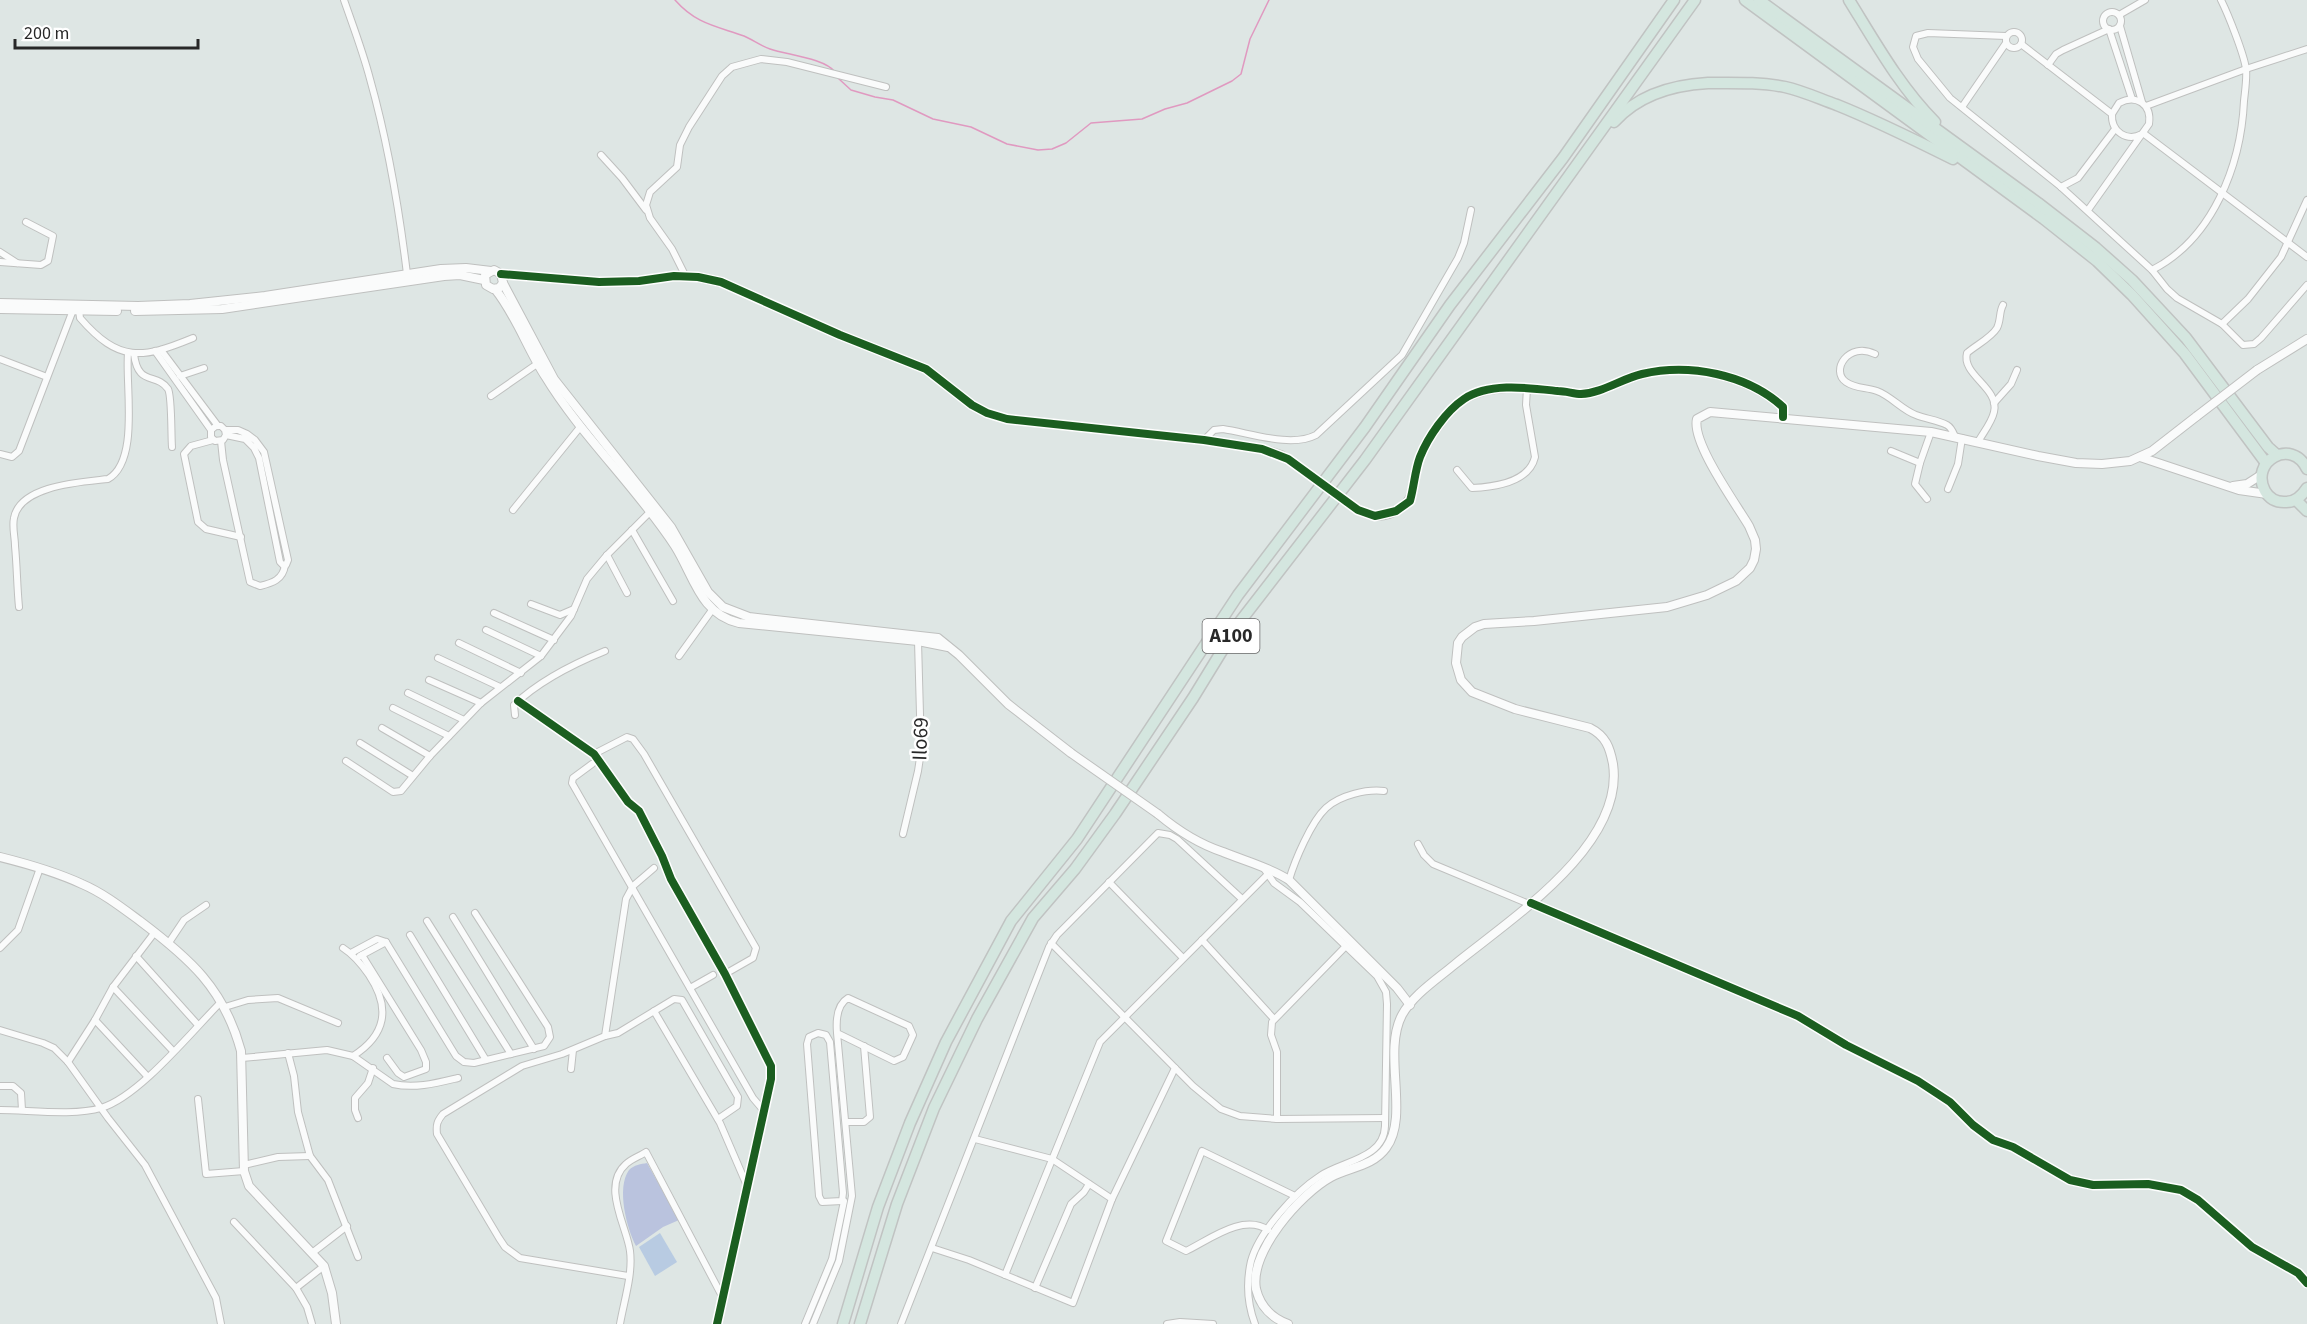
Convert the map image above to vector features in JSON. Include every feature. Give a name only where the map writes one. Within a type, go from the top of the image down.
[{"type":"highway","name":"A100","points":[[843,1324],[878,1207],[910,1123],[960,1014],[1011,921],[1077,839],[1238,595],[1365,427],[1450,305],[1563,158],[1674,0]]},
{"type":"highway","name":"A100","points":[[860,1324],[897,1204],[934,1108],[972,1028],[1033,918],[1075,869],[1115,814],[1193,698],[1239,623],[1335,500],[1695,0]]},
{"type":"highway","points":[[1745,0],[1979,166],[2068,225],[2132,280],[2186,338],[2268,447],[2277,455]]},
{"type":"highway","points":[[1759,0],[1979,166],[2076,244],[2132,295],[2198,370],[2266,463]]},
{"type":"highway","points":[[1849,0],[1920,107],[1979,166]]},
{"type":"highway","points":[[1577,166],[1622,114],[1644,98],[1657,92],[1683,86],[1726,83],[1772,85],[1807,93],[1880,122],[1979,166]]},
{"type":"highway","points":[[2307,469],[2298,457],[2284,453],[2266,463],[2261,475],[2267,494],[2277,501],[2295,500],[2307,488]]},
{"type":"highway","points":[[2295,500],[2307,512]]},
{"type":"main road","points":[[0,303],[138,306],[190,304],[248,298],[453,268],[497,271],[508,308],[537,364],[562,402],[680,541],[708,592],[729,610],[749,617],[931,636],[945,642],[1008,704],[1174,828],[1264,871],[1289,880],[1325,914],[1410,1005]]},
{"type":"main road","points":[[484,280],[485,275],[491,271]]},
{"type":"main road","points":[[0,309],[198,311],[444,276],[468,276],[484,280],[488,287],[500,282],[599,282],[698,277],[721,282],[840,335],[926,369],[987,413],[1007,419],[1204,440],[1268,450],[1298,466],[1367,515],[1384,515],[1396,511],[1410,501],[1419,459],[1445,419],[1465,399],[1490,390],[1527,388],[1581,394],[1604,389],[1642,374],[1672,370],[1700,372],[1723,375],[1770,395],[1783,407],[1783,417]]},
{"type":"main road","points":[[500,282],[554,379],[653,509],[680,554],[701,596],[712,610],[739,623],[918,641],[951,648]]},
{"type":"main road","points":[[1286,1324],[1274,1318],[1267,1311],[1258,1295],[1256,1273],[1259,1260],[1281,1225],[1308,1195],[1332,1177],[1370,1162],[1387,1148],[1395,1127],[1396,1033],[1400,1020],[1410,1005],[1437,979],[1530,904],[1574,861],[1600,826],[1610,807],[1613,768],[1610,750],[1605,739],[1599,732],[1590,728],[1515,709],[1472,692],[1466,687],[1458,673],[1456,663],[1458,643],[1468,632],[1484,624],[1667,607],[1686,603],[1736,581],[1745,574],[1754,560],[1755,540],[1702,447],[1696,432],[1697,420],[1704,414],[1718,412],[1783,417],[1931,432],[2076,463],[2120,463],[2140,457],[2162,446],[2257,370],[2307,339]]},
{"type":"main road","points":[[2140,457],[2239,490],[2267,494]]},
{"type":"main road","points":[[2230,486],[2247,484],[2261,475]]},
{"type":"main road","points":[[0,857],[40,868],[83,884],[111,899],[197,968],[223,1005],[236,1032],[242,1058],[244,1168],[249,1186],[324,1266],[332,1293],[336,1324]]},
{"type":"street","points":[[344,0],[370,78],[381,120],[392,168],[407,274]]},
{"type":"street","points":[[2119,15],[2145,0]]},
{"type":"street","points":[[2152,270],[2164,264],[2194,237],[2211,215],[2222,194],[2241,135],[2246,69],[2221,0]]},
{"type":"street","points":[[2119,15],[2111,12],[2104,17],[2104,23],[2109,29],[2132,99]]},
{"type":"street","points":[[2088,210],[2143,133],[2150,118],[2120,26],[2119,15]]},
{"type":"street","points":[[2048,65],[2056,54],[2063,50],[2120,26]]},
{"type":"street","points":[[1962,107],[2012,31],[2022,36],[2021,44]]},
{"type":"street","points":[[2021,44],[2013,48],[2006,39],[1928,33],[1916,36],[1914,47],[1918,59],[1950,98],[2088,210],[2152,270],[2177,298],[2222,324],[2243,345],[2254,344],[2276,323],[2307,285]]},
{"type":"street","points":[[2021,44],[2112,114],[2115,129],[2119,133],[2131,137],[2143,133]]},
{"type":"street","points":[[2112,114],[2119,103],[2132,99],[2144,104],[2307,49]]},
{"type":"street","points":[[649,214],[646,206],[650,192],[677,167],[680,145],[689,127],[722,76],[732,67],[761,59],[787,62],[886,87]]},
{"type":"street","points":[[2061,187],[2078,178],[2115,129]]},
{"type":"street","points":[[2143,133],[2307,257]]},
{"type":"street","points":[[601,155],[649,214],[672,249],[686,277]]},
{"type":"street","points":[[2222,324],[2264,281],[2289,244],[2307,200]]},
{"type":"street","points":[[1204,440],[1214,430],[1223,429],[1286,440],[1308,439],[1316,435],[1402,354],[1458,258],[1464,243],[1471,210]]},
{"type":"street","points":[[0,262],[41,265],[46,263],[54,238],[50,232],[26,222]]},
{"type":"street","points":[[0,252],[18,263]]},
{"type":"street","points":[[1978,442],[1995,411],[1994,403],[1992,396],[1968,365],[1965,357],[1967,352],[1992,334],[1997,327],[1999,312],[2003,305]]},
{"type":"street","points":[[76,310],[80,318],[95,333],[131,353],[158,351],[193,338]]},
{"type":"street","points":[[0,454],[9,457],[18,454],[47,377],[76,310]]},
{"type":"street","points":[[1875,354],[1866,350],[1858,350],[1847,356],[1841,367],[1840,375],[1844,380],[1859,388],[1881,393],[1915,415],[1945,424],[1959,437],[1958,464],[1948,489]]},
{"type":"street","points":[[158,351],[180,376],[212,430]]},
{"type":"street","points":[[158,351],[218,426],[225,433],[248,441],[265,467],[280,562],[285,565],[283,574],[277,580],[260,586],[253,584],[249,578],[223,460],[221,441],[225,433]]},
{"type":"street","points":[[131,353],[139,372],[168,390],[171,401],[172,447]]},
{"type":"street","points":[[19,607],[14,528],[16,512],[29,497],[40,490],[108,480],[115,475],[124,457],[128,430],[126,373],[131,353]]},
{"type":"street","points":[[0,359],[47,377]]},
{"type":"street","points":[[491,396],[537,364]]},
{"type":"street","points":[[180,376],[204,368]]},
{"type":"street","points":[[1994,403],[2012,384],[2017,370]]},
{"type":"street","points":[[1457,470],[1472,488],[1485,487],[1525,476],[1533,466],[1535,458],[1526,405],[1527,388]]},
{"type":"street","points":[[213,440],[210,435],[212,430],[218,426]]},
{"type":"street","points":[[513,510],[581,426]]},
{"type":"street","points":[[1928,499],[1915,484],[1931,432]]},
{"type":"street","points":[[221,441],[213,440],[191,446],[184,454],[197,519],[206,529],[241,537]]},
{"type":"street","points":[[1891,451],[1920,463]]},
{"type":"street","points":[[346,761],[395,793],[400,791],[481,702],[541,656],[574,609],[584,584],[607,555],[653,509]]},
{"type":"street","points":[[632,530],[673,601]]},
{"type":"street","points":[[607,555],[627,593]]},
{"type":"street","points":[[531,604],[560,615],[574,609]]},
{"type":"street","points":[[679,656],[712,610]]},
{"type":"street","points":[[494,613],[554,639]]},
{"type":"street","points":[[486,630],[541,656]]},
{"type":"street","name":"Ilo69","points":[[903,834],[921,751],[918,641]]},
{"type":"street","points":[[459,643],[521,673]]},
{"type":"street","points":[[515,715],[514,705],[518,701],[560,673],[605,651]]},
{"type":"street","points":[[438,658],[500,687]]},
{"type":"street","points":[[429,680],[481,702]]},
{"type":"street","points":[[408,693],[464,720]]},
{"type":"street","points":[[518,701],[594,754],[628,802],[639,811],[662,856],[670,879],[725,974],[771,1066],[771,1079],[748,1189],[717,1324]]},
{"type":"street","points":[[393,708],[449,736]]},
{"type":"street","points":[[382,728],[430,756]]},
{"type":"street","points":[[594,754],[623,739],[633,739],[700,845],[756,948],[753,958],[725,974]]},
{"type":"street","points":[[360,743],[413,776]]},
{"type":"street","points":[[592,764],[573,777],[572,783],[753,1098],[764,1111]]},
{"type":"street","points":[[1289,880],[1307,838],[1329,805],[1360,791],[1372,789],[1384,791]]},
{"type":"street","points":[[901,1324],[975,1139],[1041,963],[1051,943],[1154,835],[1160,833],[1177,839],[1242,899]]},
{"type":"street","points":[[1418,844],[1433,864],[1798,1016],[1846,1045],[1918,1081],[1950,1102],[1973,1125],[1993,1140],[2013,1147],[2070,1180],[2093,1185],[2148,1184],[2181,1190],[2198,1200],[2252,1247],[2298,1273],[2307,1283]]},
{"type":"street","points":[[0,948],[18,930],[40,868]]},
{"type":"street","points":[[605,1036],[626,899],[633,886],[654,868]]},
{"type":"street","points":[[1005,1275],[1098,1046],[1242,899],[1264,871],[1274,883],[1300,902],[1377,976],[1386,992],[1385,1118],[1384,1136],[1376,1149],[1320,1175],[1295,1196],[1268,1230],[1252,1257],[1248,1280],[1249,1304],[1255,1324]]},
{"type":"street","points":[[1109,882],[1183,958]]},
{"type":"street","points":[[168,944],[184,920],[206,905]]},
{"type":"street","points":[[356,956],[377,939],[386,942],[456,1056],[469,1064],[544,1046],[548,1042],[550,1032],[475,913]]},
{"type":"street","points":[[453,917],[534,1049]]},
{"type":"street","points":[[428,921],[511,1054]]},
{"type":"street","points":[[68,1062],[113,987],[155,932]]},
{"type":"street","points":[[410,935],[486,1060]]},
{"type":"street","points":[[1202,940],[1274,1018]]},
{"type":"street","points":[[356,956],[386,942]]},
{"type":"street","points":[[1051,943],[1175,1068],[1221,1109],[1240,1116],[1277,1119],[1385,1118]]},
{"type":"street","points":[[1277,1119],[1277,1052],[1271,1031],[1274,1018],[1346,946]]},
{"type":"street","points":[[343,948],[356,956],[421,1050],[426,1069],[404,1077],[398,1073],[387,1058]]},
{"type":"street","points":[[136,956],[198,1025]]},
{"type":"street","points":[[353,1056],[376,1036],[383,1016],[380,995],[356,956]]},
{"type":"street","points":[[690,988],[713,975]]},
{"type":"street","points":[[113,987],[173,1051]]},
{"type":"street","points":[[0,1110],[102,1108],[116,1101],[147,1076],[198,1025],[223,1005],[248,1000],[278,998],[338,1023]]},
{"type":"street","points":[[813,1324],[838,1261],[852,1194],[837,1033],[838,1011],[843,1001],[848,998],[909,1026],[912,1030],[912,1038],[904,1056],[894,1061],[837,1033]]},
{"type":"street","points":[[628,1276],[520,1258],[513,1253],[499,1238],[437,1134],[438,1120],[443,1114],[522,1066],[618,1033],[674,999],[685,1003],[738,1097],[737,1106],[718,1119]]},
{"type":"street","points":[[654,1011],[718,1119],[748,1189]]},
{"type":"street","points":[[95,1020],[147,1076]]},
{"type":"street","points":[[0,1030],[54,1048],[68,1062],[145,1165],[216,1298],[221,1324]]},
{"type":"street","points":[[805,1324],[832,1259],[842,1200],[830,1042],[826,1035],[818,1033],[809,1037],[807,1044],[819,1196],[820,1200],[825,1203],[842,1200],[851,1201]]},
{"type":"street","points":[[846,1122],[864,1122],[870,1117],[864,1046]]},
{"type":"street","points":[[242,1058],[327,1050],[353,1056],[373,1068],[385,1079],[399,1085],[429,1085],[458,1078]]},
{"type":"street","points":[[571,1069],[573,1050]]},
{"type":"street","points":[[288,1053],[294,1076],[298,1113],[310,1156],[328,1180],[358,1257]]},
{"type":"street","points":[[358,1118],[355,1098],[368,1083],[373,1068]]},
{"type":"street","points":[[932,1248],[1073,1303],[1112,1199],[1175,1068]]},
{"type":"street","points":[[0,1086],[13,1086],[21,1093],[22,1110]]},
{"type":"street","points":[[198,1099],[206,1174],[244,1168],[278,1156],[310,1156]]},
{"type":"street","points":[[975,1139],[1052,1159],[1112,1199]]},
{"type":"street","points":[[1268,1230],[1259,1224],[1245,1224],[1186,1251],[1166,1241],[1203,1151],[1295,1196]]},
{"type":"street","points":[[620,1324],[630,1249],[617,1207],[616,1183],[626,1164],[646,1152],[723,1298]]},
{"type":"street","points":[[1035,1288],[1071,1204],[1089,1184]]},
{"type":"street","points":[[234,1222],[296,1288],[307,1307],[312,1324]]},
{"type":"street","points":[[312,1253],[347,1226]]},
{"type":"street","points":[[296,1288],[324,1266]]},
{"type":"street","points":[[1167,1324],[1180,1322],[1213,1324]]},
{"type":"shaded area","points":[[647,1163],[679,1220],[663,1227],[636,1246],[626,1219],[623,1187],[629,1170]]},
{"type":"shaded area","points":[[660,1233],[677,1262],[655,1276],[639,1247]]},
{"type":"waterway","points":[[675,0],[691,14],[707,23],[744,36],[770,49],[823,63],[835,72]]},
{"type":"waterway","points":[[839,79],[851,90],[893,100],[933,119],[971,127],[1007,144],[1038,150],[1052,149],[1066,143],[1091,123],[1142,119],[1187,103],[1232,81],[1241,74],[1250,39],[1269,0]]},
{"type":"cycle path","points":[[501,274],[599,282],[639,281],[674,276],[698,277],[721,282],[840,335],[926,369],[972,405],[987,413],[1007,419],[1204,440],[1262,449],[1288,459],[1358,510],[1375,516],[1396,511],[1410,501],[1418,462],[1433,433],[1457,404],[1485,390],[1523,388],[1581,394],[1596,391],[1642,374],[1660,371],[1698,371],[1717,374],[1752,386],[1783,407],[1783,417]]},
{"type":"cycle path","points":[[518,701],[594,754],[628,802],[639,811],[671,879],[725,974],[771,1066],[771,1079],[717,1324]]},
{"type":"cycle path","points":[[1531,903],[1798,1016],[1846,1045],[1918,1081],[1950,1102],[1973,1125],[1993,1140],[2013,1147],[2070,1180],[2093,1185],[2148,1184],[2181,1190],[2198,1200],[2252,1247],[2298,1273],[2307,1283]]}]
